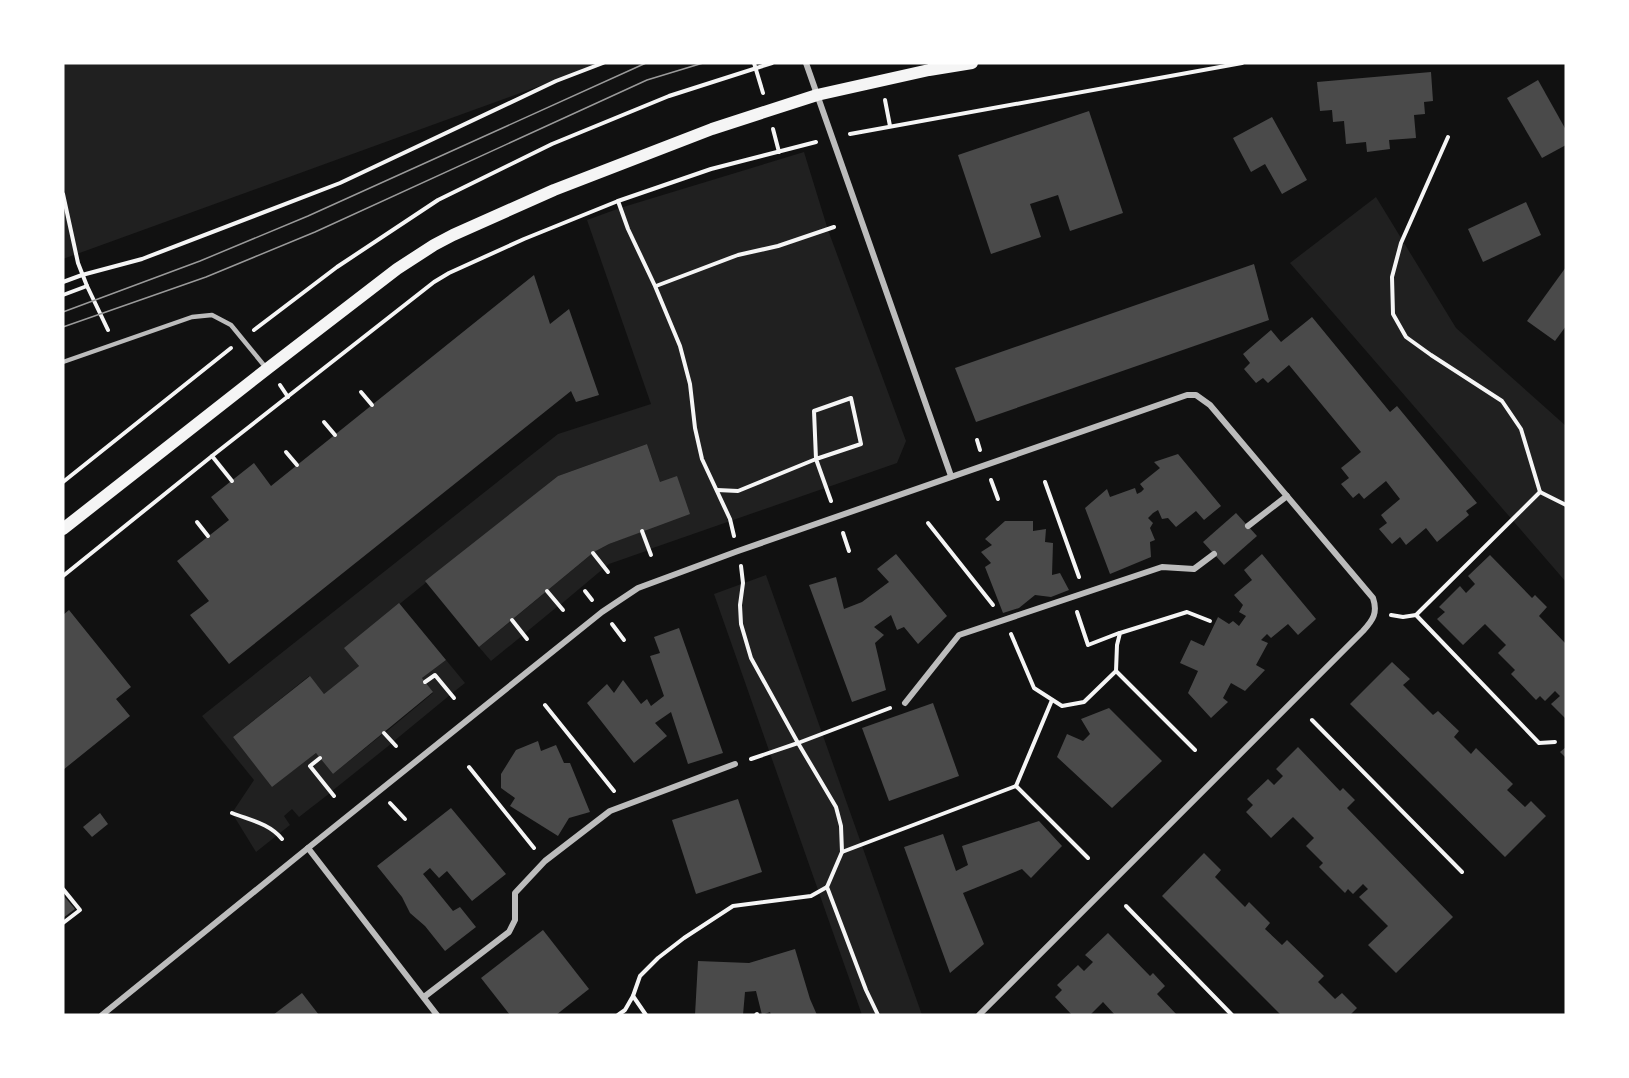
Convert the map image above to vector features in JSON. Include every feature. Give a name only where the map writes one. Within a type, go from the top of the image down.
[{"type":"main road","points":[[63,530],[397,269],[453,235],[605,169],[712,129],[817,95],[929,70],[972,63]]},
{"type":"street","points":[[806,63],[951,476]]},
{"type":"street","points":[[102,1015],[602,612],[638,588],[951,476],[1187,395],[1196,395],[1210,405],[1372,598],[1376,614],[1371,623],[979,1015]]},
{"type":"street","points":[[1248,526],[1287,496]]},
{"type":"street","points":[[905,703],[959,635],[1162,567],[1194,569],[1214,554]]},
{"type":"street","points":[[424,998],[509,932],[515,920],[514,893],[544,861],[610,811],[735,764]]},
{"type":"street","points":[[308,848],[438,1015]]},
{"type":"lane","points":[[63,362],[192,317],[212,315],[231,325],[267,369]]},
{"type":"path","points":[[63,282],[142,259],[340,183],[556,81],[603,63]]},
{"type":"path","points":[[63,482],[242,339],[337,267],[438,200],[552,144],[669,96],[755,66],[772,63]]},
{"type":"path","points":[[63,576],[434,282],[524,239],[618,201],[711,169],[832,137],[1242,63]]},
{"type":"path","points":[[1448,137],[1401,243],[1392,277],[1393,314],[1406,337],[1502,401],[1521,429],[1540,492],[1566,505]]},
{"type":"path","points":[[63,194],[82,275],[114,345]]},
{"type":"path","points":[[618,201],[628,229],[680,346],[690,384],[695,428],[702,459],[730,519],[743,583],[740,605],[745,641],[760,677],[837,807],[841,826],[842,852],[827,887],[811,896],[733,906],[684,938],[658,958],[640,976],[633,996],[625,1010],[618,1015]]},
{"type":"path","points":[[655,286],[738,255],[778,246],[834,227]]},
{"type":"path","points":[[63,295],[87,286]]},
{"type":"path","points":[[361,392],[372,405]]},
{"type":"path","points":[[717,490],[738,491],[816,459],[861,444],[851,398],[814,411],[816,459],[828,493]]},
{"type":"path","points":[[324,422],[335,435]]},
{"type":"path","points":[[286,452],[297,465]]},
{"type":"path","points":[[212,456],[232,481]]},
{"type":"path","points":[[1045,482],[1074,561]]},
{"type":"path","points":[[1376,614],[1416,615],[1540,492]]},
{"type":"path","points":[[197,522],[208,536]]},
{"type":"path","points":[[928,523],[1005,620],[1034,688],[1062,706],[1084,702],[1116,671],[1120,633]]},
{"type":"path","points":[[642,531],[651,555]]},
{"type":"path","points":[[593,553],[608,572]]},
{"type":"path","points":[[547,591],[562,610]]},
{"type":"path","points":[[1072,597],[1088,645],[1188,612],[1210,621]]},
{"type":"path","points":[[1416,615],[1539,743],[1555,742]]},
{"type":"path","points":[[512,620],[527,639]]},
{"type":"path","points":[[1116,671],[1195,750]]},
{"type":"path","points":[[425,682],[435,675],[454,698]]},
{"type":"path","points":[[842,852],[1016,786],[1052,700]]},
{"type":"path","points":[[735,764],[905,703]]},
{"type":"path","points":[[545,705],[626,805]]},
{"type":"path","points":[[1312,720],[1462,872]]},
{"type":"path","points":[[384,733],[396,746]]},
{"type":"path","points":[[320,758],[310,766],[334,796]]},
{"type":"path","points":[[469,767],[544,861]]},
{"type":"path","points":[[1016,786],[1088,858]]},
{"type":"path","points":[[232,813],[258,821],[282,839]]},
{"type":"path","points":[[827,887],[878,1015]]},
{"type":"path","points":[[63,889],[80,910],[63,923]]},
{"type":"path","points":[[1126,906],[1232,1015]]},
{"type":"path","points":[[633,996],[646,1015]]},
{"type":"shaded area","points":[[63,63],[603,63],[63,259]]},
{"type":"shaded area","points":[[804,152],[828,230],[906,441],[897,463],[650,549],[643,530],[660,482],[647,444],[558,476],[345,648],[359,666],[324,694],[309,676],[233,737],[272,786],[316,753],[320,757],[309,765],[330,793],[299,817],[292,809],[284,816],[290,825],[256,852],[232,813],[254,780],[202,716],[558,434],[651,404],[587,220]]},
{"type":"shaded area","points":[[1376,197],[1456,328],[1566,426],[1566,582],[1290,263]]},
{"type":"shaded area","points":[[642,531],[649,550],[605,567],[594,552],[609,544]]},
{"type":"shaded area","points":[[593,553],[604,568],[560,605],[548,590]]},
{"type":"shaded area","points":[[766,575],[922,1015],[862,1015],[714,594]]},
{"type":"shaded area","points":[[547,591],[558,606],[524,634],[512,620]]},
{"type":"shaded area","points":[[511,621],[523,635],[491,661],[479,647]]},
{"type":"shaded area","points":[[446,660],[465,683],[451,694],[435,674],[425,682],[422,678]]},
{"type":"shaded area","points":[[435,676],[450,695],[394,741],[386,732],[433,693],[426,683]]},
{"type":"shaded area","points":[[384,733],[392,743],[332,791],[312,766],[321,759],[333,774]]},
{"type":"building","points":[[1431,72],[1433,101],[1424,102],[1425,114],[1414,115],[1416,138],[1389,140],[1390,149],[1367,152],[1366,142],[1346,144],[1344,121],[1333,122],[1332,110],[1320,111],[1317,82]]},
{"type":"building","points":[[1538,80],[1566,130],[1566,145],[1542,158],[1507,98]]},
{"type":"building","points":[[1089,111],[1123,213],[1070,231],[1058,195],[1030,204],[1041,237],[991,254],[958,155]]},
{"type":"building","points":[[1272,117],[1307,180],[1282,194],[1265,164],[1251,172],[1233,138]]},
{"type":"building","points":[[1526,202],[1541,235],[1483,262],[1468,229]]},
{"type":"building","points":[[1254,264],[1269,320],[976,422],[955,368]]},
{"type":"building","points":[[1566,267],[1566,326],[1555,341],[1527,321]]},
{"type":"building","points":[[534,275],[550,324],[569,309],[599,395],[576,402],[571,391],[229,664],[190,615],[209,601],[177,561],[229,520],[211,497],[254,463],[271,486]]},
{"type":"building","points":[[1312,317],[1390,412],[1397,406],[1477,503],[1466,511],[1469,515],[1437,542],[1426,528],[1406,545],[1400,537],[1392,544],[1379,529],[1387,523],[1381,515],[1400,499],[1386,481],[1364,499],[1359,493],[1353,498],[1341,484],[1349,478],[1341,468],[1361,452],[1289,365],[1268,383],[1263,378],[1256,383],[1244,369],[1250,363],[1243,354],[1271,330],[1281,342]]},
{"type":"building","points":[[647,444],[660,482],[677,476],[690,514],[609,544],[594,552],[479,647],[425,581],[558,476]]},
{"type":"building","points":[[1178,454],[1221,506],[1204,520],[1196,511],[1176,527],[1168,518],[1162,519],[1158,510],[1153,513],[1148,518],[1153,523],[1150,528],[1155,540],[1150,542],[1151,557],[1110,574],[1085,508],[1107,489],[1110,497],[1135,488],[1137,494],[1141,492],[1144,489],[1140,484],[1160,468],[1154,462]]},
{"type":"building","points":[[1236,513],[1257,536],[1224,565],[1203,542]]},
{"type":"building","points":[[1005,521],[1033,521],[1033,531],[1046,529],[1045,542],[1053,543],[1052,575],[1060,573],[1069,590],[1051,597],[1035,595],[1019,608],[1003,613],[985,567],[991,563],[981,552],[992,545],[985,539]]},
{"type":"building","points":[[896,554],[947,616],[918,644],[904,627],[897,630],[891,615],[874,627],[884,635],[875,643],[886,690],[852,702],[809,585],[836,577],[844,609],[862,602],[889,582],[877,569]]},
{"type":"building","points":[[1262,554],[1316,619],[1298,635],[1288,624],[1271,638],[1267,634],[1261,640],[1268,643],[1256,665],[1265,670],[1245,691],[1231,683],[1223,698],[1228,702],[1211,718],[1188,693],[1198,671],[1180,663],[1191,640],[1204,646],[1218,617],[1229,624],[1233,621],[1239,626],[1246,616],[1239,612],[1243,605],[1234,595],[1252,580],[1244,570]]},
{"type":"building","points":[[1490,555],[1532,598],[1535,595],[1547,607],[1539,616],[1566,644],[1566,719],[1551,704],[1560,696],[1555,691],[1545,701],[1540,696],[1536,700],[1511,674],[1515,670],[1498,653],[1506,645],[1485,624],[1463,645],[1437,619],[1445,612],[1439,607],[1460,586],[1466,593],[1475,584],[1468,576]]},
{"type":"building","points":[[399,603],[446,660],[422,678],[433,692],[333,774],[316,753],[272,787],[233,737],[310,676],[324,694],[359,666],[344,648]]},
{"type":"building","points":[[69,610],[131,687],[116,699],[130,716],[63,770],[63,615]]},
{"type":"building","points":[[679,628],[723,753],[688,764],[671,712],[655,723],[667,736],[634,763],[587,703],[607,684],[614,693],[623,680],[641,704],[647,699],[651,706],[664,696],[650,656],[660,653],[654,637]]},
{"type":"building","points":[[1392,662],[1410,679],[1403,685],[1433,715],[1438,711],[1459,731],[1454,737],[1471,754],[1476,748],[1513,784],[1507,790],[1525,807],[1531,801],[1546,816],[1505,857],[1350,704]]},
{"type":"building","points":[[933,703],[959,776],[889,801],[862,728]]},
{"type":"building","points":[[1109,708],[1162,761],[1112,808],[1057,757],[1067,734],[1083,741],[1090,734],[1081,719]]},
{"type":"building","points":[[538,741],[541,751],[556,745],[564,763],[570,763],[590,812],[569,818],[558,836],[510,806],[515,798],[501,788],[501,774],[516,750]]},
{"type":"building","points":[[1298,747],[1340,791],[1343,788],[1355,800],[1347,808],[1453,917],[1396,973],[1368,945],[1388,926],[1359,897],[1368,889],[1363,884],[1353,894],[1348,889],[1345,893],[1319,867],[1323,863],[1306,846],[1314,838],[1293,817],[1271,838],[1246,812],[1253,805],[1247,799],[1268,779],[1274,785],[1283,776],[1276,769]]},
{"type":"building","points":[[1566,747],[1566,758],[1560,752]]},
{"type":"building","points":[[738,799],[762,872],[696,894],[672,820]]},
{"type":"building","points":[[451,808],[506,874],[472,901],[447,871],[439,878],[430,868],[423,874],[453,911],[460,907],[476,927],[445,951],[425,926],[410,913],[402,897],[377,866]]},
{"type":"building","points":[[100,813],[108,824],[92,837],[83,827]]},
{"type":"building","points":[[1039,821],[1062,846],[1031,878],[1022,869],[963,893],[984,944],[950,973],[904,847],[943,834],[956,871],[968,865],[962,846]]},
{"type":"building","points":[[1204,853],[1221,870],[1215,877],[1245,907],[1249,902],[1270,923],[1265,929],[1282,945],[1287,940],[1324,976],[1318,982],[1335,999],[1342,993],[1357,1008],[1350,1015],[1281,1015],[1162,896]]},
{"type":"building","points":[[63,895],[75,909],[63,918]]},
{"type":"building","points":[[543,930],[589,989],[556,1015],[510,1015],[481,978]]},
{"type":"building","points":[[1108,933],[1150,976],[1153,973],[1165,986],[1157,994],[1177,1015],[1115,1015],[1103,1002],[1090,1015],[1072,1015],[1055,997],[1062,990],[1057,985],[1078,965],[1084,971],[1093,962],[1085,955]]},
{"type":"building","points":[[795,949],[817,1015],[771,1015],[770,1012],[762,1015],[756,991],[745,992],[743,1015],[695,1015],[698,961],[749,963]]},
{"type":"building","points":[[302,993],[319,1015],[273,1015]]},
{"type":"tram line","points":[[63,312],[200,261],[308,216],[646,63]]},
{"type":"tram line","points":[[63,327],[206,277],[315,232],[647,80],[703,63]]}]
